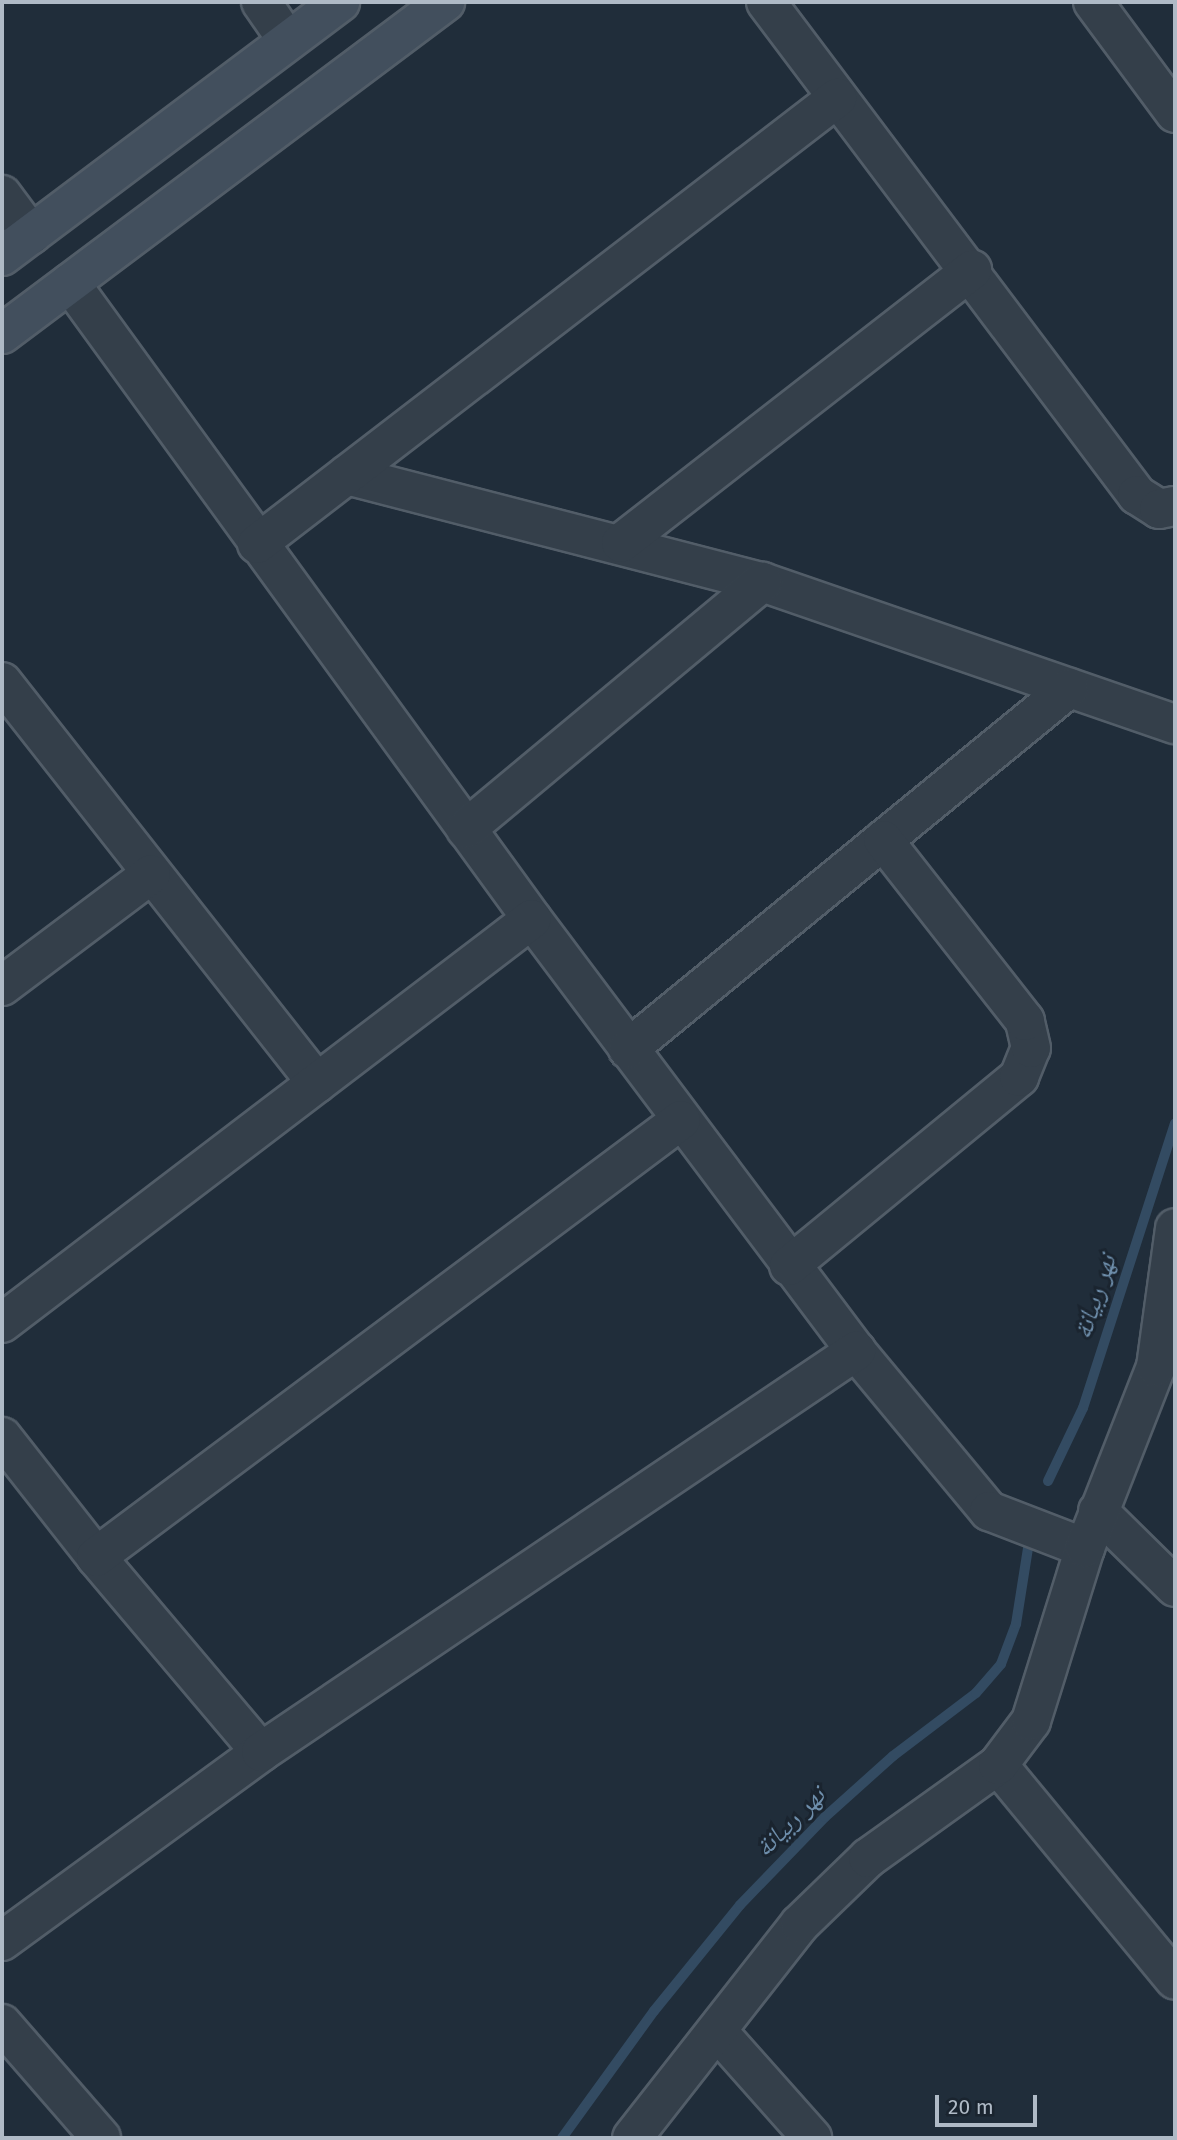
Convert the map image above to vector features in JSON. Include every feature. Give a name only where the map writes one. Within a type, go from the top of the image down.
[{"type":"street","points":[[261,2],[288,41]]},
{"type":"street","points":[[2,195],[16,245],[340,2]]},
{"type":"street","points":[[2,334],[444,2]]},
{"type":"street","points":[[766,2],[837,98],[972,270],[1137,495],[1159,509],[1175,506]]},
{"type":"street","points":[[1093,2],[1175,113]]},
{"type":"street","points":[[257,544],[837,98]]},
{"type":"street","points":[[621,543],[972,270]]},
{"type":"street","points":[[70,283],[532,919],[789,1266],[856,1351],[989,1511],[1085,1548]]},
{"type":"street","points":[[347,475],[621,543],[762,582],[1175,724]]},
{"type":"street","points":[[466,829],[762,582]]},
{"type":"street","points":[[2,682],[317,1083]]},
{"type":"street","points":[[628,1049],[1069,688]]},
{"type":"street","points":[[789,1266],[1019,1077],[1031,1048],[1025,1021],[883,840]]},
{"type":"street","points":[[2,986],[151,874]]},
{"type":"street","points":[[2,1323],[532,919]]},
{"type":"street","points":[[96,1557],[681,1120]]},
{"type":"street","points":[[632,2138],[718,2032],[800,1924],[868,1858],[998,1765],[1031,1721],[1098,1511],[1165,1359],[1175,1228]]},
{"type":"street","points":[[4,1933],[261,1752],[856,1351]]},
{"type":"street","points":[[2,1437],[96,1557],[261,1752]]},
{"type":"street","points":[[1098,1511],[1175,1587]]},
{"type":"street","points":[[998,1765],[1175,1980]]},
{"type":"street","points":[[2,2024],[101,2138]]},
{"type":"street","points":[[718,2032],[812,2138]]},
{"type":"waterway","name":"نهر ربيانة","points":[[1048,1481],[1083,1408],[1175,1123]]},
{"type":"waterway","name":"نهر ربيانة","points":[[562,2138],[654,2011],[740,1905],[825,1817],[893,1756],[976,1693],[1001,1664],[1016,1624],[1029,1542]]}]
